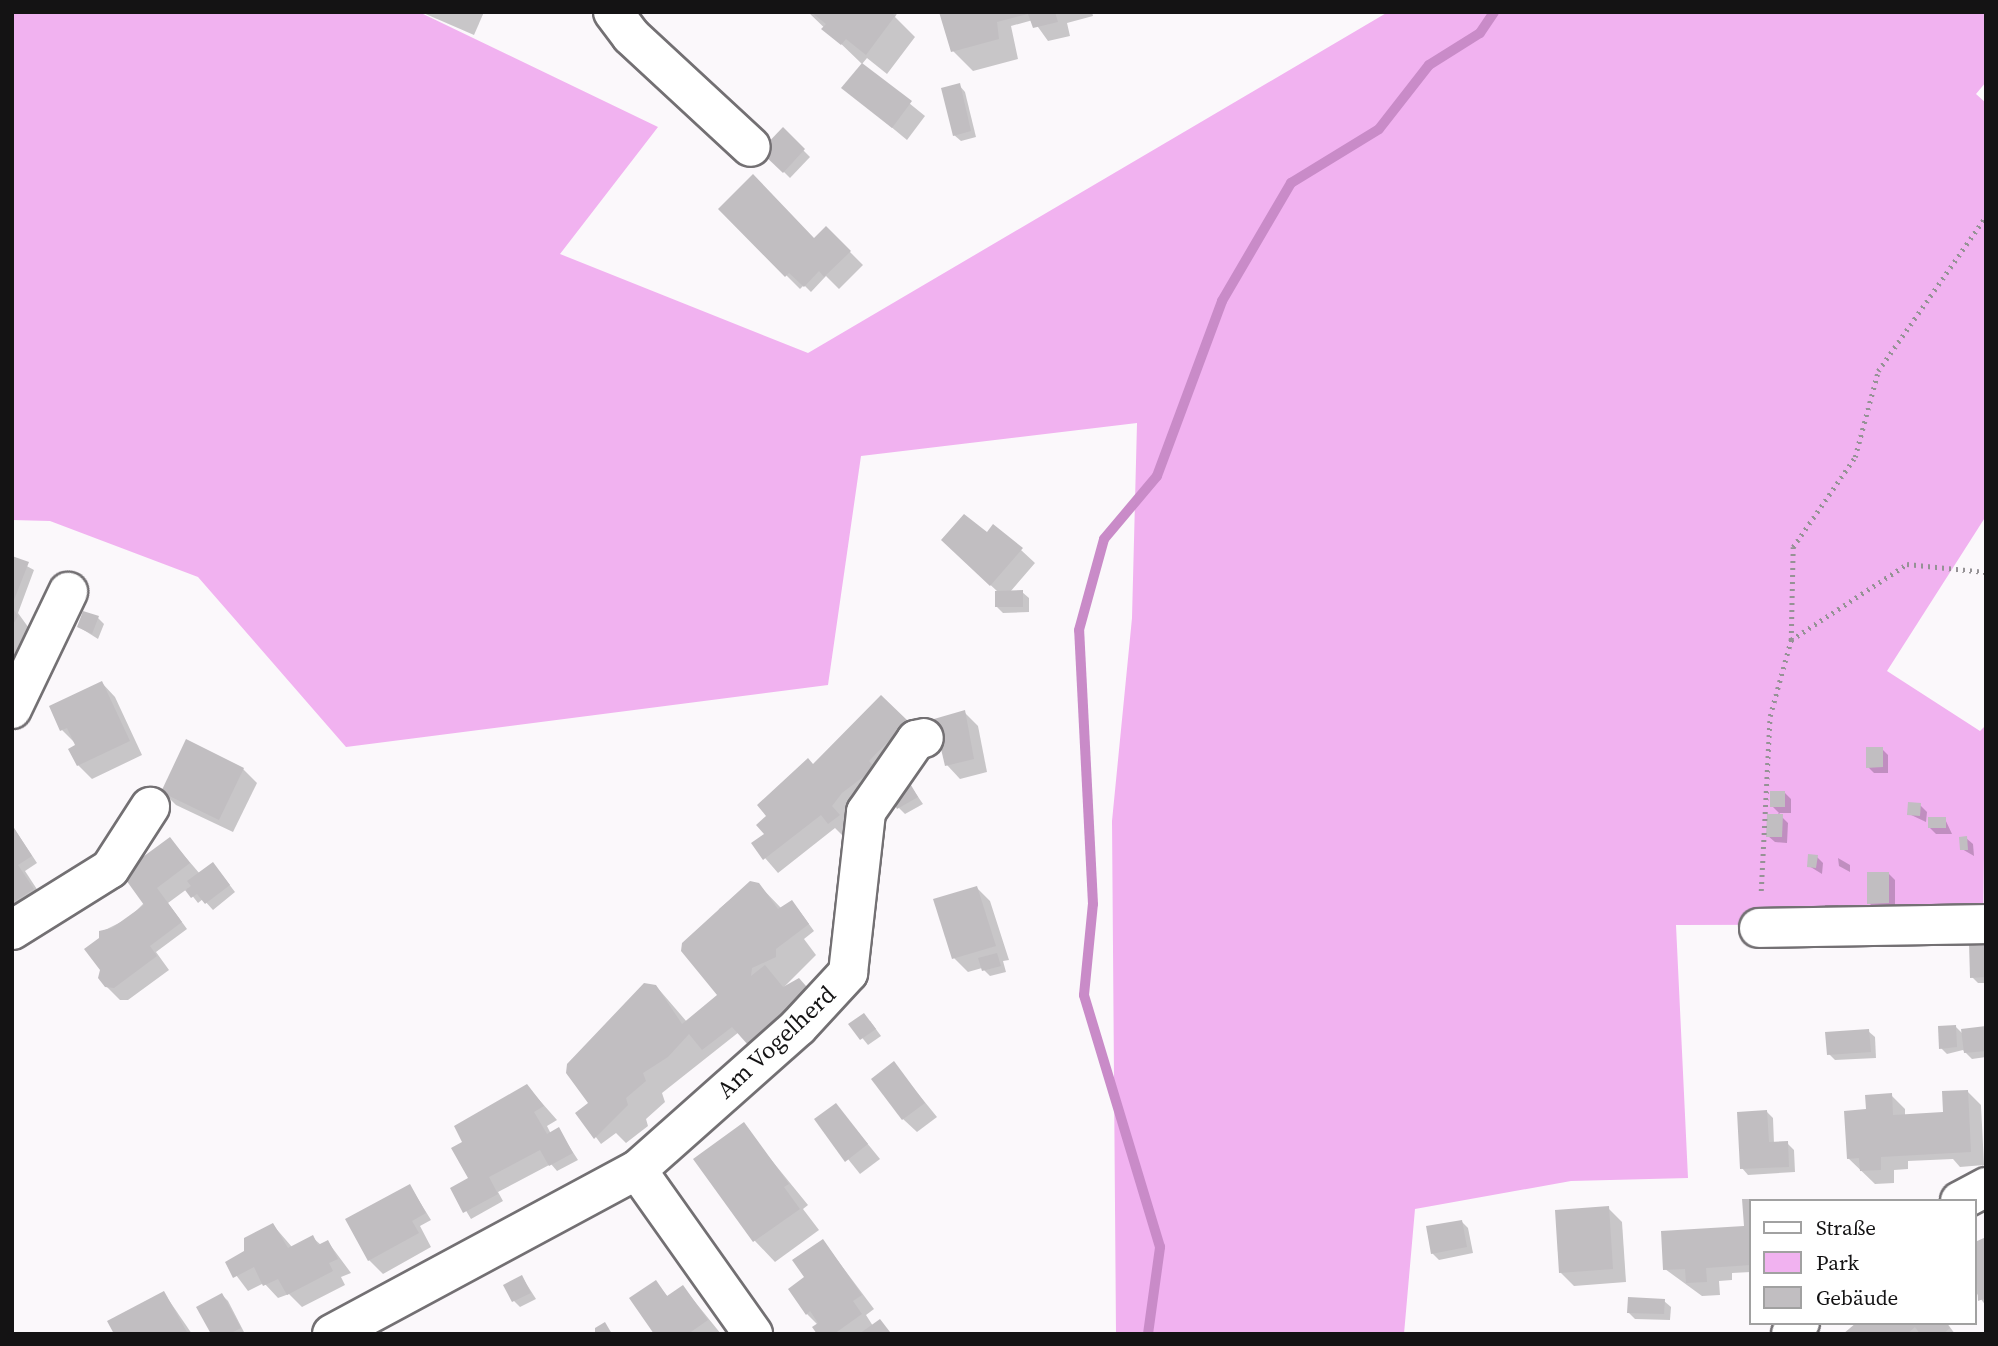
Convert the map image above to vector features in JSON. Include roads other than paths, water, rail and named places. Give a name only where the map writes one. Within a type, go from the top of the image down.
[{"type":"street","points":[[613,12],[631,36],[751,147]]},
{"type":"street","points":[[12,709],[68,592]]},
{"type":"street","name":"Am Vogelherd","points":[[332,1334],[637,1170],[798,1027],[848,973],[866,811],[916,740],[924,738]]},
{"type":"street","points":[[12,930],[110,869],[150,807]]},
{"type":"street","points":[[1759,928],[1986,924]]},
{"type":"street","points":[[637,1170],[753,1334]]},
{"type":"street","points":[[1964,1199],[1986,1187]]},
{"type":"waterway","points":[[1148,1334],[1160,1247],[1084,995],[1093,904],[1079,630],[1104,539],[1157,476],[1222,301],[1291,183],[1379,129],[1429,65],[1480,33],[1494,12]]}]
